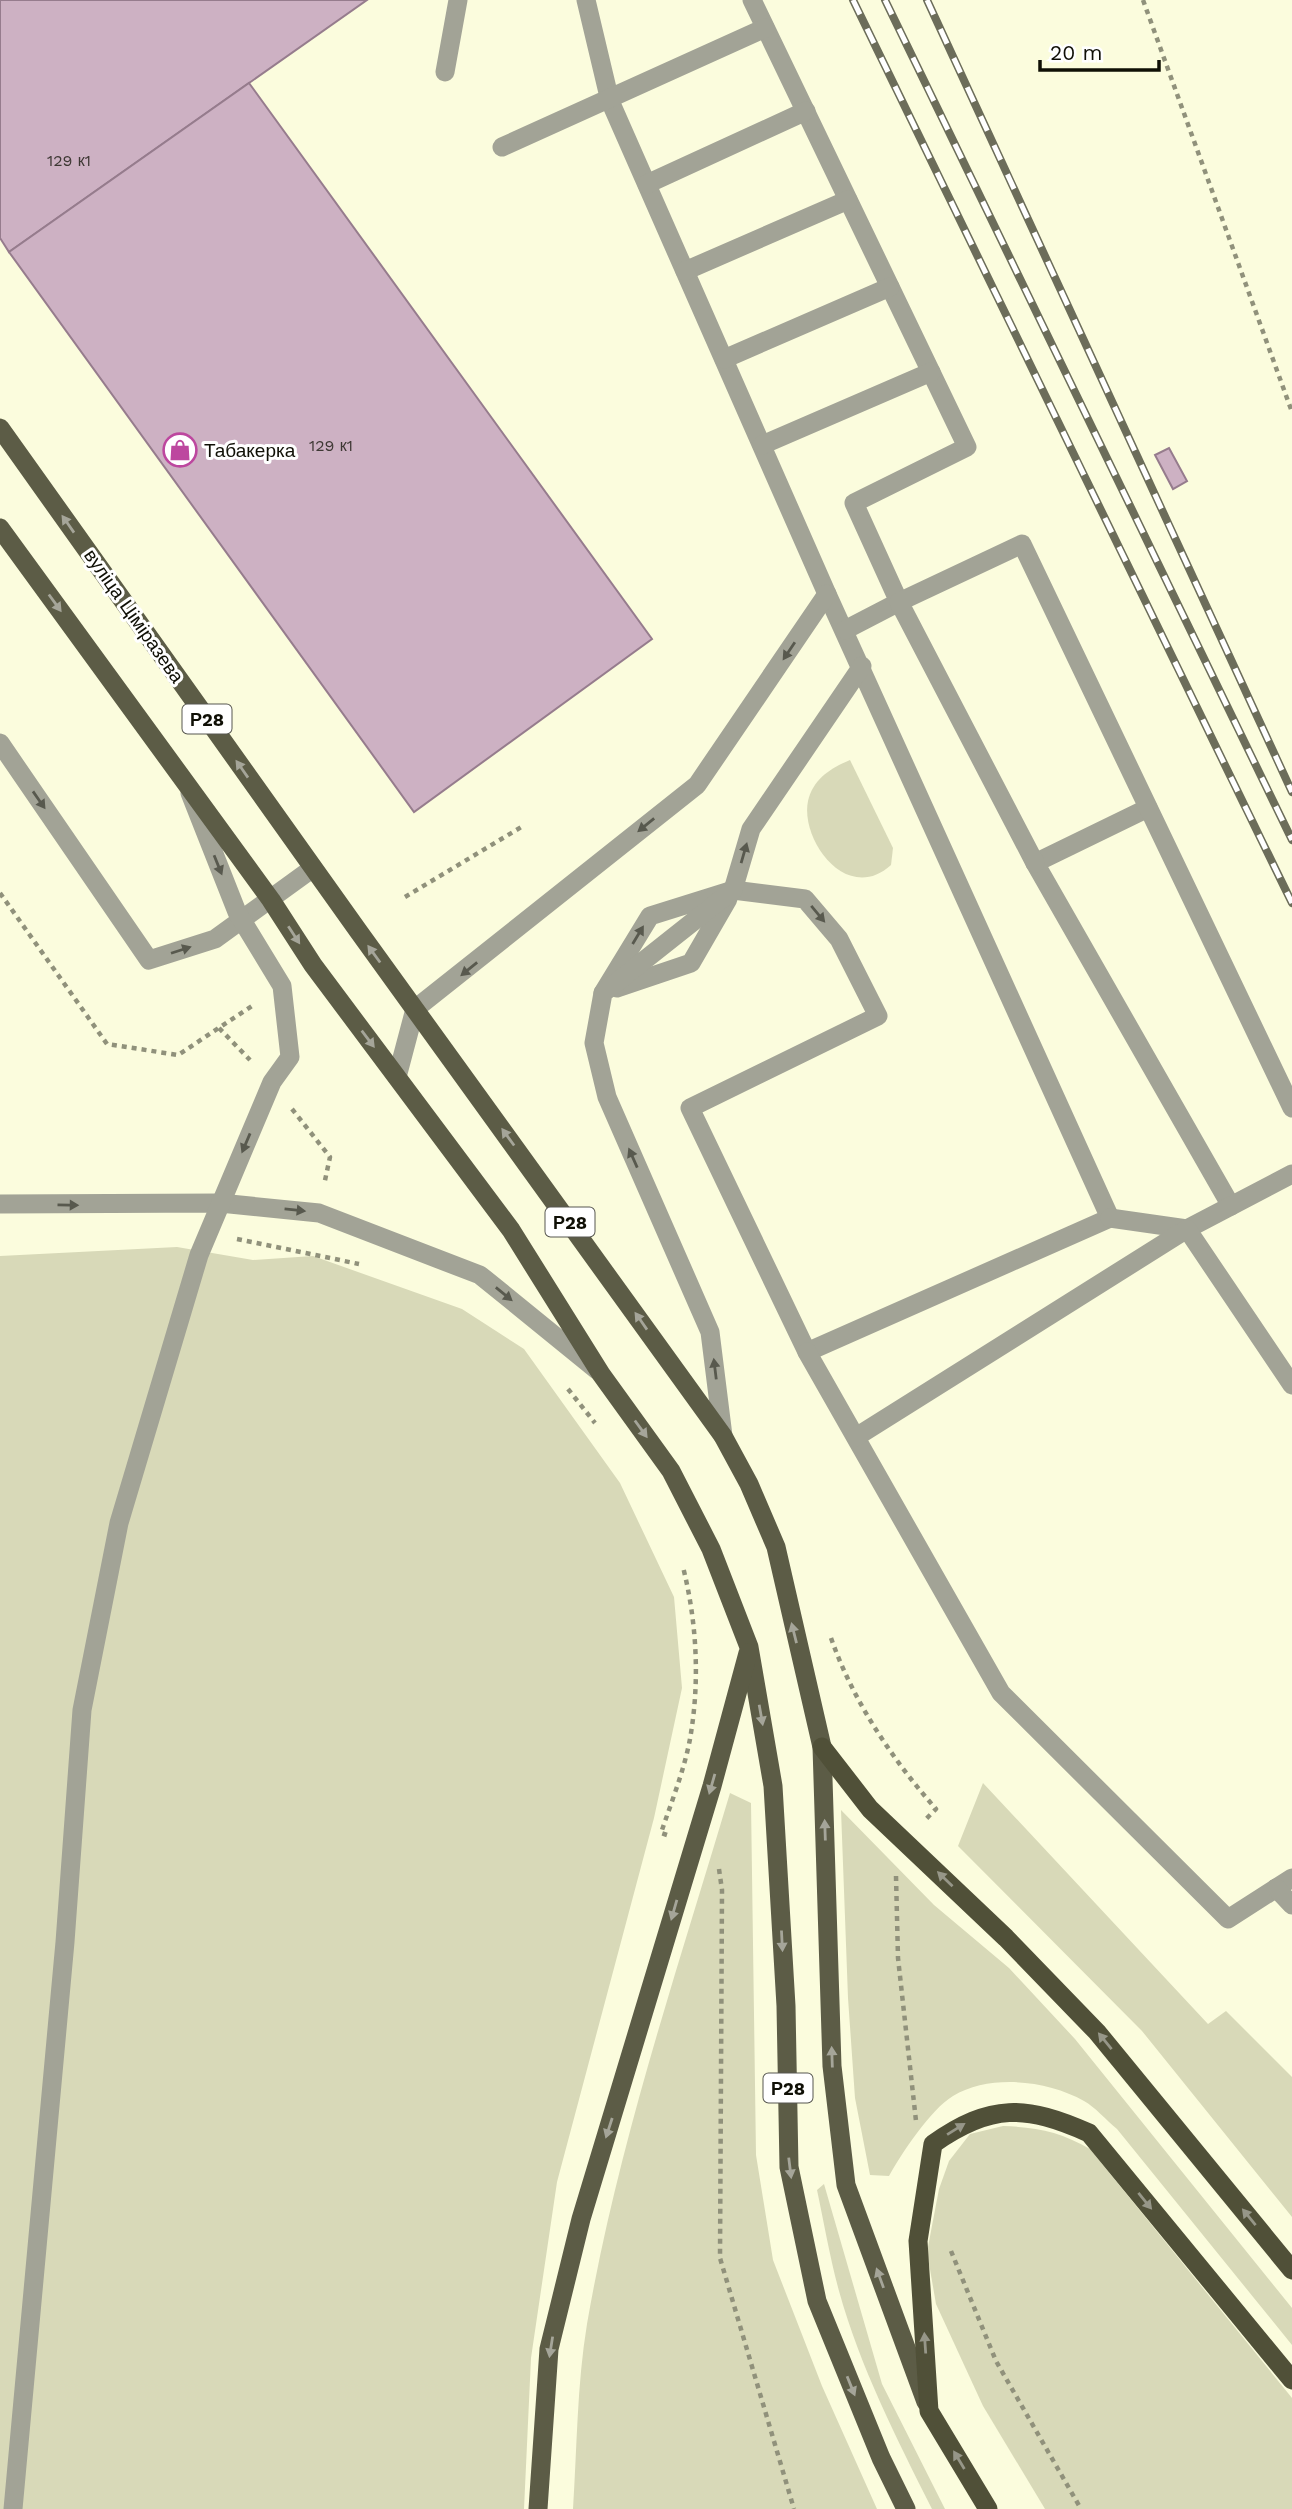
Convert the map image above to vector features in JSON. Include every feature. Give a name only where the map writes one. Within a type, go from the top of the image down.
[{"type":"highway","name":"Р28","points":[[822,1747],[870,1809],[1006,1938],[1097,2032],[1292,2270]]},
{"type":"highway","name":"Р28","points":[[988,2509],[929,2411],[918,2241],[933,2144],[963,2123],[1011,2112],[1050,2116],[1089,2133],[1292,2380]]},
{"type":"main road","name":"вуліца Ціміразева","points":[[0,428],[415,1009]]},
{"type":"main road","name":"Р28","points":[[0,528],[271,900],[313,965],[511,1230],[601,1374],[671,1471],[711,1549],[749,1647],[773,1786],[786,2007],[789,2167],[817,2301],[881,2458],[906,2509]]},
{"type":"main road","name":"Р28","points":[[415,1009],[723,1436],[749,1484],[776,1547],[822,1747],[832,2066],[846,2185],[929,2411]]},
{"type":"main road","points":[[538,2509],[550,2349],[581,2219],[712,1786],[749,1647]]},
{"type":"lane","points":[[445,72],[458,0]]},
{"type":"lane","points":[[586,0],[610,101],[827,594],[862,666],[1110,1218]]},
{"type":"lane","points":[[752,0],[967,447],[854,503],[899,602],[1035,863],[1231,1206]]},
{"type":"lane","points":[[502,147],[610,101],[765,28]]},
{"type":"lane","points":[[647,184],[806,111]]},
{"type":"lane","points":[[685,271],[848,200]]},
{"type":"lane","points":[[724,359],[890,287]]},
{"type":"lane","points":[[762,444],[931,372]]},
{"type":"lane","points":[[845,630],[1022,544],[1292,1108]]},
{"type":"lane","points":[[397,1077],[415,1009],[696,785],[827,594]]},
{"type":"lane","points":[[603,993],[691,962],[733,890],[751,829],[862,666]]},
{"type":"lane","points":[[0,743],[149,960],[215,939],[313,868]]},
{"type":"lane","points":[[13,2509],[65,1942],[82,1710],[119,1523],[208,1234],[272,1082],[290,1057],[282,986],[242,920],[184,779]]},
{"type":"lane","points":[[1035,863],[1148,808]]},
{"type":"lane","points":[[603,993],[733,890]]},
{"type":"lane","points":[[723,1436],[710,1332],[607,1097],[594,1043],[603,993],[650,916],[733,890],[805,899],[839,939],[878,1016],[690,1108],[807,1352],[1001,1693],[1228,1919],[1284,1883],[1292,1905]]},
{"type":"lane","points":[[856,1437],[1187,1229],[1290,1178]]},
{"type":"lane","points":[[0,1204],[220,1203],[319,1213],[480,1275],[601,1374]]},
{"type":"lane","points":[[807,1352],[1110,1218],[1187,1229],[1292,1385]]},
{"type":"path","points":[[1143,0],[1292,412]]},
{"type":"path","points":[[405,897],[523,826]]},
{"type":"path","points":[[0,893],[107,1044],[177,1055],[263,999]]},
{"type":"path","points":[[219,1028],[272,1082],[330,1157],[319,1213]]},
{"type":"path","points":[[208,1234],[312,1252],[366,1265]]},
{"type":"path","points":[[566,1386],[597,1425]]},
{"type":"path","points":[[673,1837],[662,1833],[690,1742],[696,1694],[695,1636],[682,1562]]},
{"type":"path","points":[[716,1861],[722,1890],[720,2258],[794,2509]]},
{"type":"path","points":[[896,1870],[898,1958],[916,2128]]},
{"type":"path","points":[[949,2245],[996,2361],[1081,2509]]},
{"type":"green space","points":[[850,760],[893,848],[891,865],[874,875],[858,877],[843,873],[830,863],[811,833],[807,817],[810,793],[818,780]]},
{"type":"green space","points":[[177,1247],[253,1260],[313,1256],[462,1309],[524,1349],[620,1483],[674,1597],[682,1688],[654,1818],[557,2182],[531,2358],[524,2509],[0,2509],[0,1256]]},
{"type":"green space","points":[[983,1783],[1208,2024],[1226,2011],[1292,2077],[1292,2217],[1142,2031],[958,1846]]},
{"type":"green space","points":[[730,1793],[751,1803],[756,2155],[773,2260],[822,2386],[877,2509],[573,2509],[581,2370],[600,2257],[632,2123]]},
{"type":"green space","points":[[841,1810],[934,1905],[1009,1968],[1075,2039],[1292,2308],[1292,2345],[1117,2129],[1088,2104],[1069,2094],[1036,2084],[1018,2082],[1001,2082],[968,2089],[953,2096],[935,2111],[909,2144],[889,2176],[870,2175],[855,2098],[848,1998]]},
{"type":"green space","points":[[1003,2126],[1048,2132],[1069,2138],[1090,2149],[1292,2398],[1292,2509],[1045,2509],[983,2406],[936,2304],[927,2252],[939,2189],[949,2161],[970,2134]]},
{"type":"green space","points":[[824,2184],[882,2384],[945,2509],[932,2509],[880,2402],[857,2347],[839,2291],[827,2240],[817,2190]]},
{"type":"building","points":[[0,0],[367,0],[9,252],[0,238]]},
{"type":"building","points":[[249,83],[652,639],[414,812],[9,252]]},
{"type":"building","points":[[1169,448],[1187,481],[1173,489],[1155,455]]},
{"type":"railway","points":[[853,0],[1292,903]]},
{"type":"railway","points":[[885,0],[1292,840]]},
{"type":"railway","points":[[927,0],[1292,792]]},
{"type":"place","name":"Табакерка","points":[[180,450]]}]
